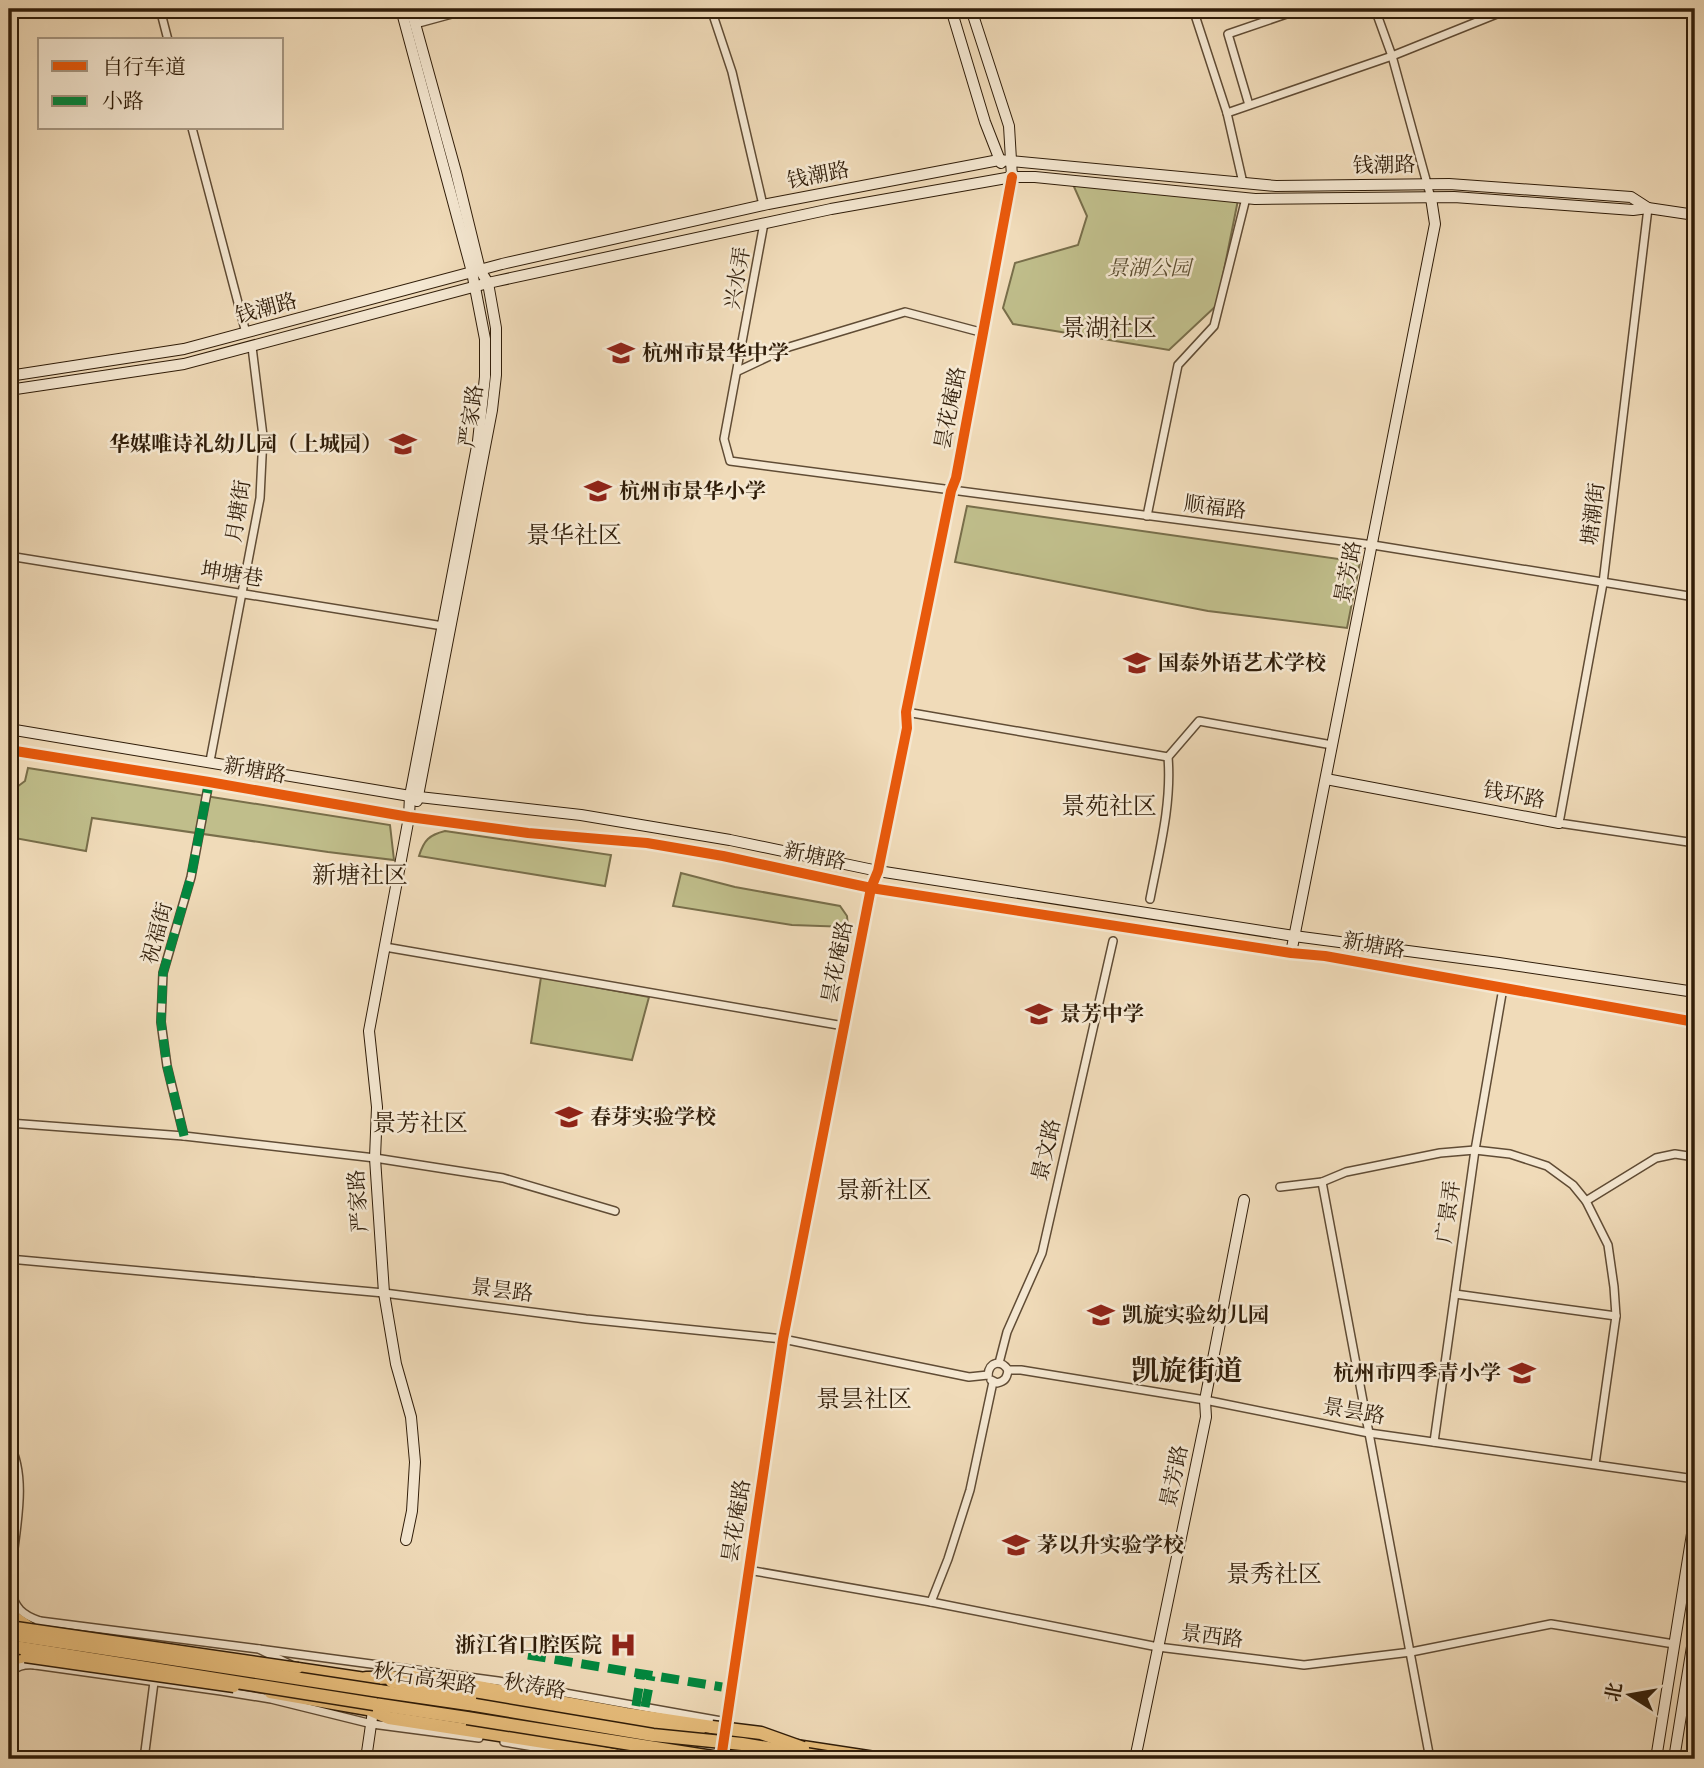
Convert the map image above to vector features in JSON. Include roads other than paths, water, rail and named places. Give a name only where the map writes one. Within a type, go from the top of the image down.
[{"type":"highway","name":"秋石高架路","points":[[9,1631],[653,1735],[742,1744],[836,1759]]},
{"type":"highway","name":"秋石高架路","points":[[9,1646],[723,1759]]},
{"type":"highway","points":[[366,1678],[423,1677],[626,1714],[761,1733],[836,1759]]},
{"type":"highway","points":[[373,1717],[563,1745],[634,1759]]},
{"type":"main road","name":"严家路","points":[[394,9],[400,32],[410,43]]},
{"type":"main road","name":"严家路","points":[[401,9],[476,271],[488,284],[496,328],[496,375],[492,410],[369,1031],[377,1107],[374,1158],[384,1293],[396,1364],[411,1417],[415,1462],[412,1511],[406,1540]]},
{"type":"main road","name":"严家路","points":[[411,9],[476,271],[475,287],[485,339],[482,413],[414,796]]},
{"type":"main road","name":"严家路","points":[[415,24],[419,9]]},
{"type":"main road","points":[[951,9],[985,122],[999,160],[1012,177]]},
{"type":"main road","name":"昙花庵路","points":[[723,1759],[783,1339],[871,888],[878,871],[907,728],[906,712],[951,491],[956,478],[1012,177],[1009,126],[971,9]]},
{"type":"main road","name":"钱潮路","points":[[9,376],[172,352],[476,271],[763,205],[999,160],[1276,186],[1428,183],[1631,197],[1647,208]]},
{"type":"main road","name":"钱潮路","points":[[9,390],[184,364],[488,284],[764,223],[1012,177],[1246,198],[1454,197],[1633,210],[1647,208],[1695,215]]},
{"type":"main road","name":"景芳路","points":[[1291,953],[1435,224],[1431,198]]},
{"type":"main road","name":"新塘路","points":[[9,729],[414,796],[654,826],[878,871],[1294,936],[1499,962],[1695,992]]},
{"type":"main road","name":"新塘路","points":[[9,750],[410,817],[528,833],[647,843],[723,856],[871,888],[1325,956],[1695,1022]]},
{"type":"main road","name":"钱环路","points":[[1326,779],[1559,823]]},
{"type":"main road","name":"景芳路","points":[[1136,1759],[1206,1418],[1205,1401],[1244,1200]]},
{"type":"main road","points":[[1656,1759],[1695,1515]]},
{"type":"main road","points":[[9,1613],[36,1631]]},
{"type":"main road","points":[[1674,1759],[1695,1628]]},
{"type":"main road","name":"秋涛路","points":[[9,1631],[36,1631],[366,1678],[652,1726],[726,1728],[888,1759]]},
{"type":"main road","points":[[9,1658],[25,1657],[247,1689],[373,1717],[675,1759]]},
{"type":"main road","points":[[366,1759],[373,1717]]},
{"type":"street","points":[[160,9],[168,38]]},
{"type":"street","points":[[415,24],[470,9]]},
{"type":"street","points":[[710,9],[732,72],[763,205]]},
{"type":"street","points":[[1193,9],[1227,113],[1243,183]]},
{"type":"street","points":[[1249,105],[1228,34],[1301,9]]},
{"type":"street","points":[[1375,9],[1392,57],[1431,198]]},
{"type":"street","points":[[1227,113],[1392,57],[1508,9]]},
{"type":"street","points":[[193,130],[246,334]]},
{"type":"street","points":[[1147,516],[1178,365],[1214,326],[1246,198]]},
{"type":"street","name":"塘潮街","points":[[1559,823],[1602,583],[1647,208]]},
{"type":"street","name":"兴水弄","points":[[730,461],[724,439],[764,223]]},
{"type":"street","points":[[738,371],[789,347],[905,312],[984,332]]},
{"type":"street","name":"月塘街","points":[[211,761],[260,498],[263,436],[252,347]]},
{"type":"street","name":"顺福路","points":[[730,461],[1373,545],[1695,597]]},
{"type":"street","name":"坤塘巷","points":[[15,557],[443,626]]},
{"type":"street","points":[[906,712],[1168,757]]},
{"type":"street","points":[[1150,899],[1166,819],[1168,757],[1199,721],[1332,746]]},
{"type":"street","name":"祝福街","points":[[184,1136],[166,1055],[162,1022],[163,973],[191,877],[209,782]]},
{"type":"street","name":"钱环路","points":[[1559,823],[1695,843]]},
{"type":"street","name":"景文路","points":[[999,1363],[1007,1332],[1042,1253],[1113,941]]},
{"type":"street","points":[[385,947],[844,1026]]},
{"type":"street","name":"广景弄","points":[[1434,1442],[1475,1150],[1503,988]]},
{"type":"street","points":[[9,1123],[184,1136],[374,1158],[503,1178],[615,1211]]},
{"type":"street","points":[[1280,1187],[1322,1182],[1346,1172],[1440,1153],[1475,1150],[1510,1154],[1547,1166],[1573,1185],[1587,1201],[1608,1244],[1616,1316],[1595,1464]]},
{"type":"street","points":[[1587,1201],[1656,1158],[1675,1154],[1695,1157]]},
{"type":"street","points":[[1322,1182],[1430,1759]]},
{"type":"street","name":"景昙路","points":[[9,1259],[384,1293],[586,1319],[783,1339],[990,1379]]},
{"type":"street","points":[[1455,1294],[1616,1316]]},
{"type":"street","points":[[931,1601],[948,1559],[970,1490],[990,1379],[988,1369],[993,1364],[1005,1365],[1008,1377],[1004,1382],[990,1379]]},
{"type":"street","name":"景昙路","points":[[1008,1370],[1205,1401],[1369,1433],[1695,1479]]},
{"type":"street","points":[[9,1443],[18,1464],[19,1486],[10,1589],[19,1611],[27,1617],[36,1631],[35,1665]]},
{"type":"street","name":"景西路","points":[[748,1570],[931,1601],[1158,1647],[1304,1665],[1411,1652],[1551,1623],[1674,1644]]},
{"type":"street","points":[[36,1631],[259,1648],[498,1681],[726,1728]]},
{"type":"street","points":[[259,1648],[298,1668]]},
{"type":"street","points":[[9,1674],[24,1664],[35,1665],[271,1699],[573,1757],[605,1759]]},
{"type":"street","points":[[144,1759],[154,1682]]},
{"type":"place","name":"杭州市景华中学","points":[[621,353]]},
{"type":"place","name":"华媒唯诗礼幼儿园（上城园）","points":[[403,444]]},
{"type":"place","name":"杭州市景华小学","points":[[598,491]]},
{"type":"place","name":"国泰外语艺术学校","points":[[1137,663]]},
{"type":"place","name":"景芳中学","points":[[1039,1014]]},
{"type":"place","name":"春芽实验学校","points":[[569,1117]]},
{"type":"place","name":"凯旋实验幼儿园","points":[[1101,1315]]},
{"type":"place","name":"杭州市四季青小学","points":[[1522,1373]]},
{"type":"place","name":"茅以升实验学校","points":[[1016,1545]]},
{"type":"place","name":"浙江省口腔医院","points":[[623,1645]]},
{"type":"district","name":"景湖社区","points":[[1109,328]]},
{"type":"district","name":"景华社区","points":[[574,535]]},
{"type":"district","name":"景苑社区","points":[[1109,806]]},
{"type":"district","name":"新塘社区","points":[[360,875]]},
{"type":"district","name":"景芳社区","points":[[420,1123]]},
{"type":"district","name":"景新社区","points":[[884,1190]]},
{"type":"district","name":"凯旋街道","points":[[1187,1370]]},
{"type":"district","name":"景昙社区","points":[[864,1399]]},
{"type":"district","name":"景秀社区","points":[[1274,1574]]},
{"type":"park label","name":"景湖公园","points":[[1149,268]]}]
